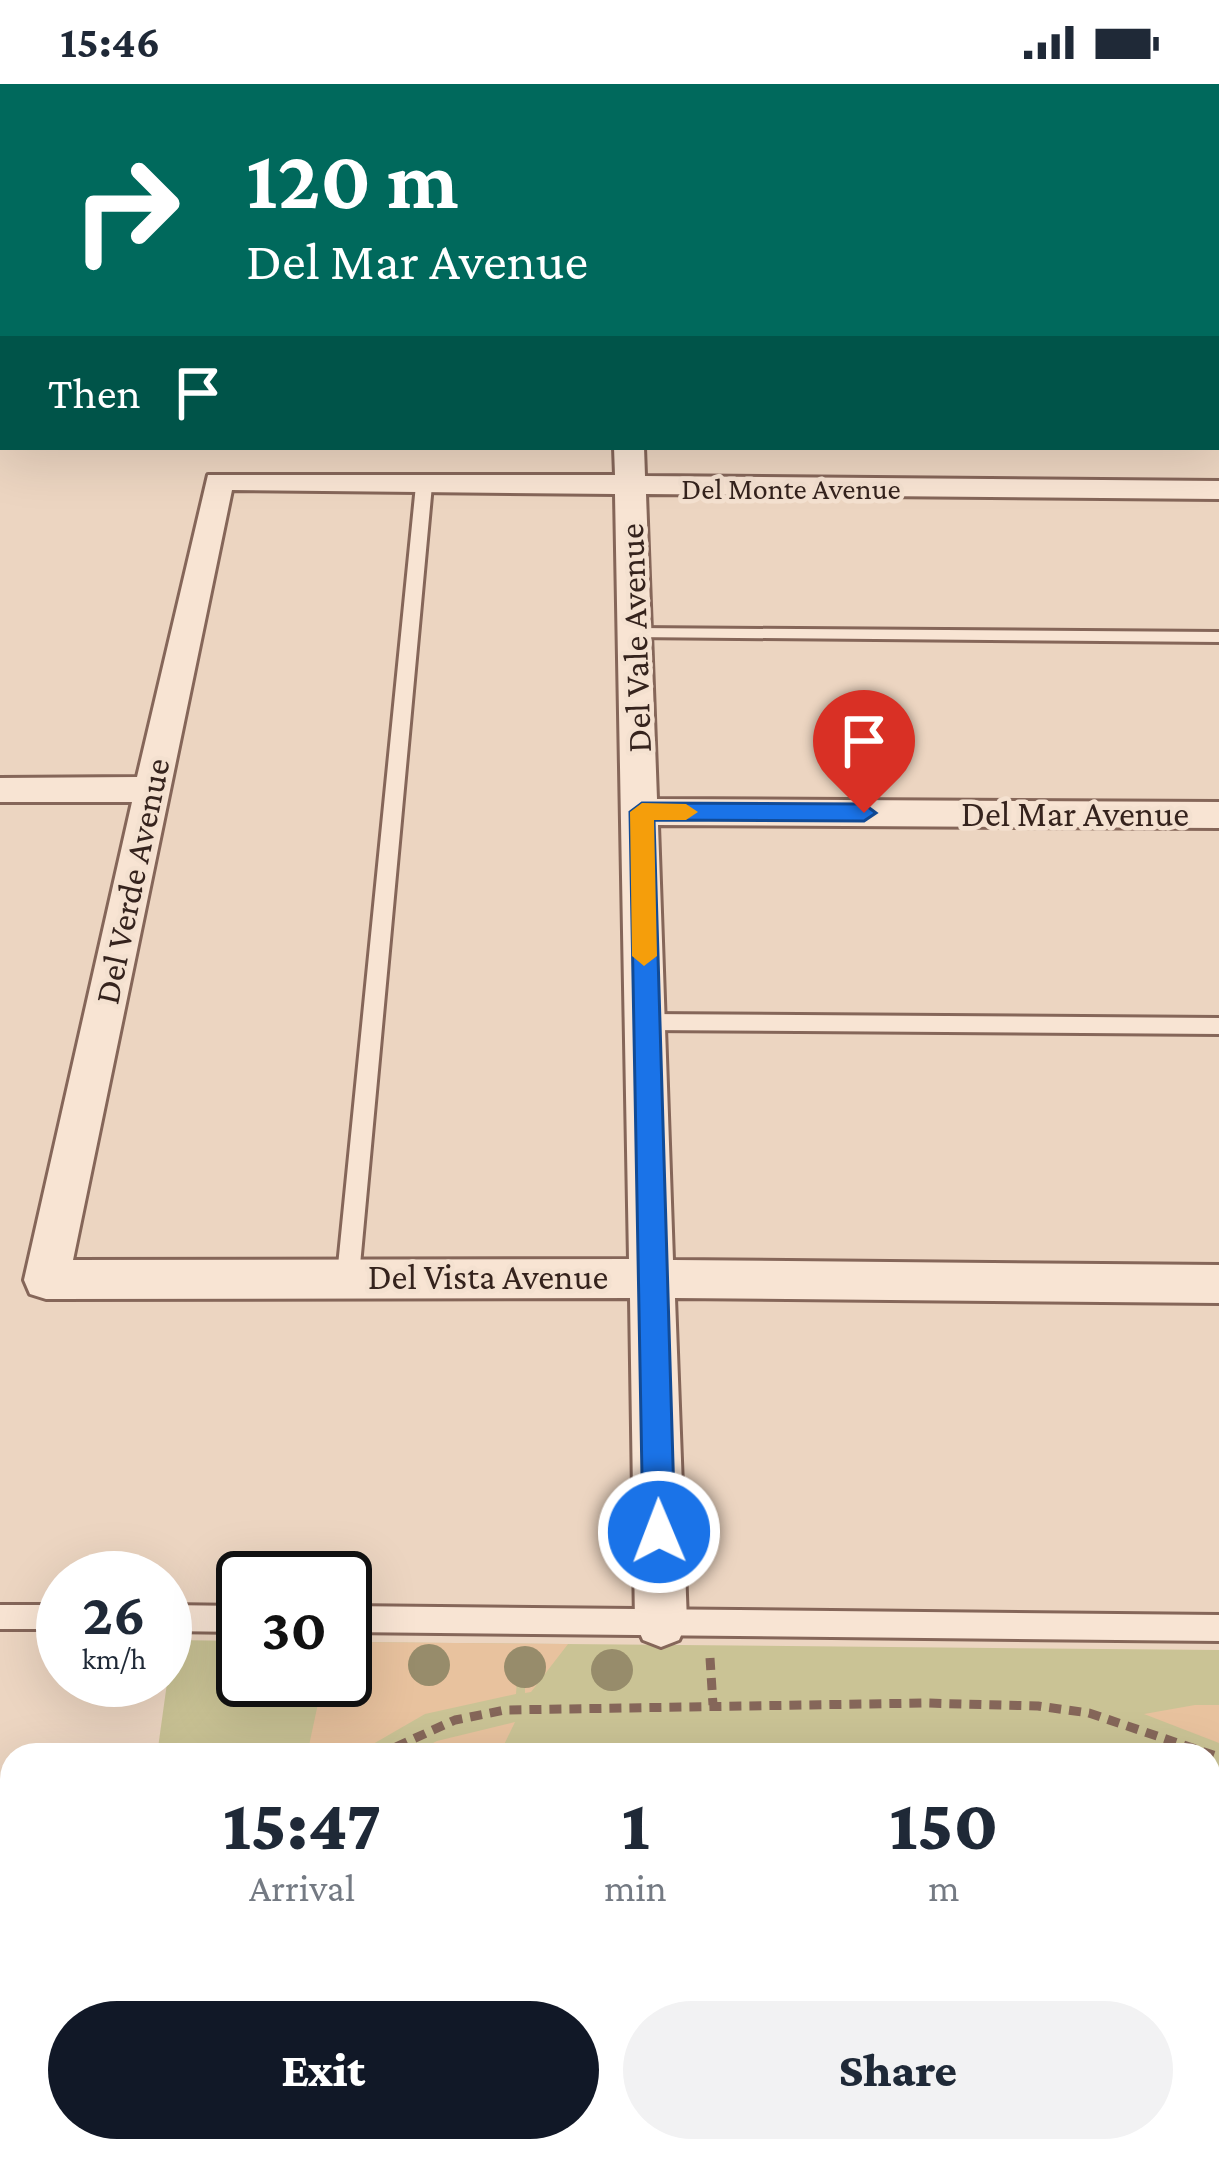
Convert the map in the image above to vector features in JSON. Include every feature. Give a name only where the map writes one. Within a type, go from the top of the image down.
[{"type":"street","name":"Del Monte Avenue","points":[[219,482],[424,485],[629,467],[1219,490]]},
{"type":"street","name":"Del Vale Avenue","points":[[629,467],[661,1622]]},
{"type":"street","name":"Del Verde Avenue","points":[[46,1280],[219,482]]},
{"type":"street","points":[[0,790],[152,789]]},
{"type":"street","name":"Del Mar Avenue","points":[[642,812],[1219,814]]},
{"type":"street","name":"Del Vista Avenue","points":[[46,1280],[348,1276],[1219,1284]]},
{"type":"lane","points":[[348,1276],[424,485]]},
{"type":"lane","points":[[636,633],[1219,637]]},
{"type":"lane","points":[[645,1022],[1219,1027]]},
{"type":"lane","points":[[0,1617],[36,1617]]},
{"type":"lane","points":[[372,1619],[1219,1628]]},
{"type":"path","points":[[404,1743],[454,1720],[505,1710],[925,1702],[1089,1713],[1180,1743]]},
{"type":"shaded area","points":[[192,1640],[216,1641],[216,1707],[372,1707],[372,1642],[1219,1650],[1219,1743],[159,1743],[164,1707],[192,1707]]},
{"type":"sand","points":[[372,1642],[568,1644],[531,1692],[525,1693],[525,1679],[517,1679],[516,1694],[425,1714],[375,1743],[310,1743],[317,1707],[372,1707]]},
{"type":"sand","points":[[1219,1705],[1219,1743],[1144,1714]]},
{"type":"sand","points":[[515,1722],[505,1743],[433,1743]]},
{"type":"slow traffic","points":[[644,956],[642,812],[686,812]]},
{"type":"route","points":[[659,1532],[642,812],[864,813]]}]
